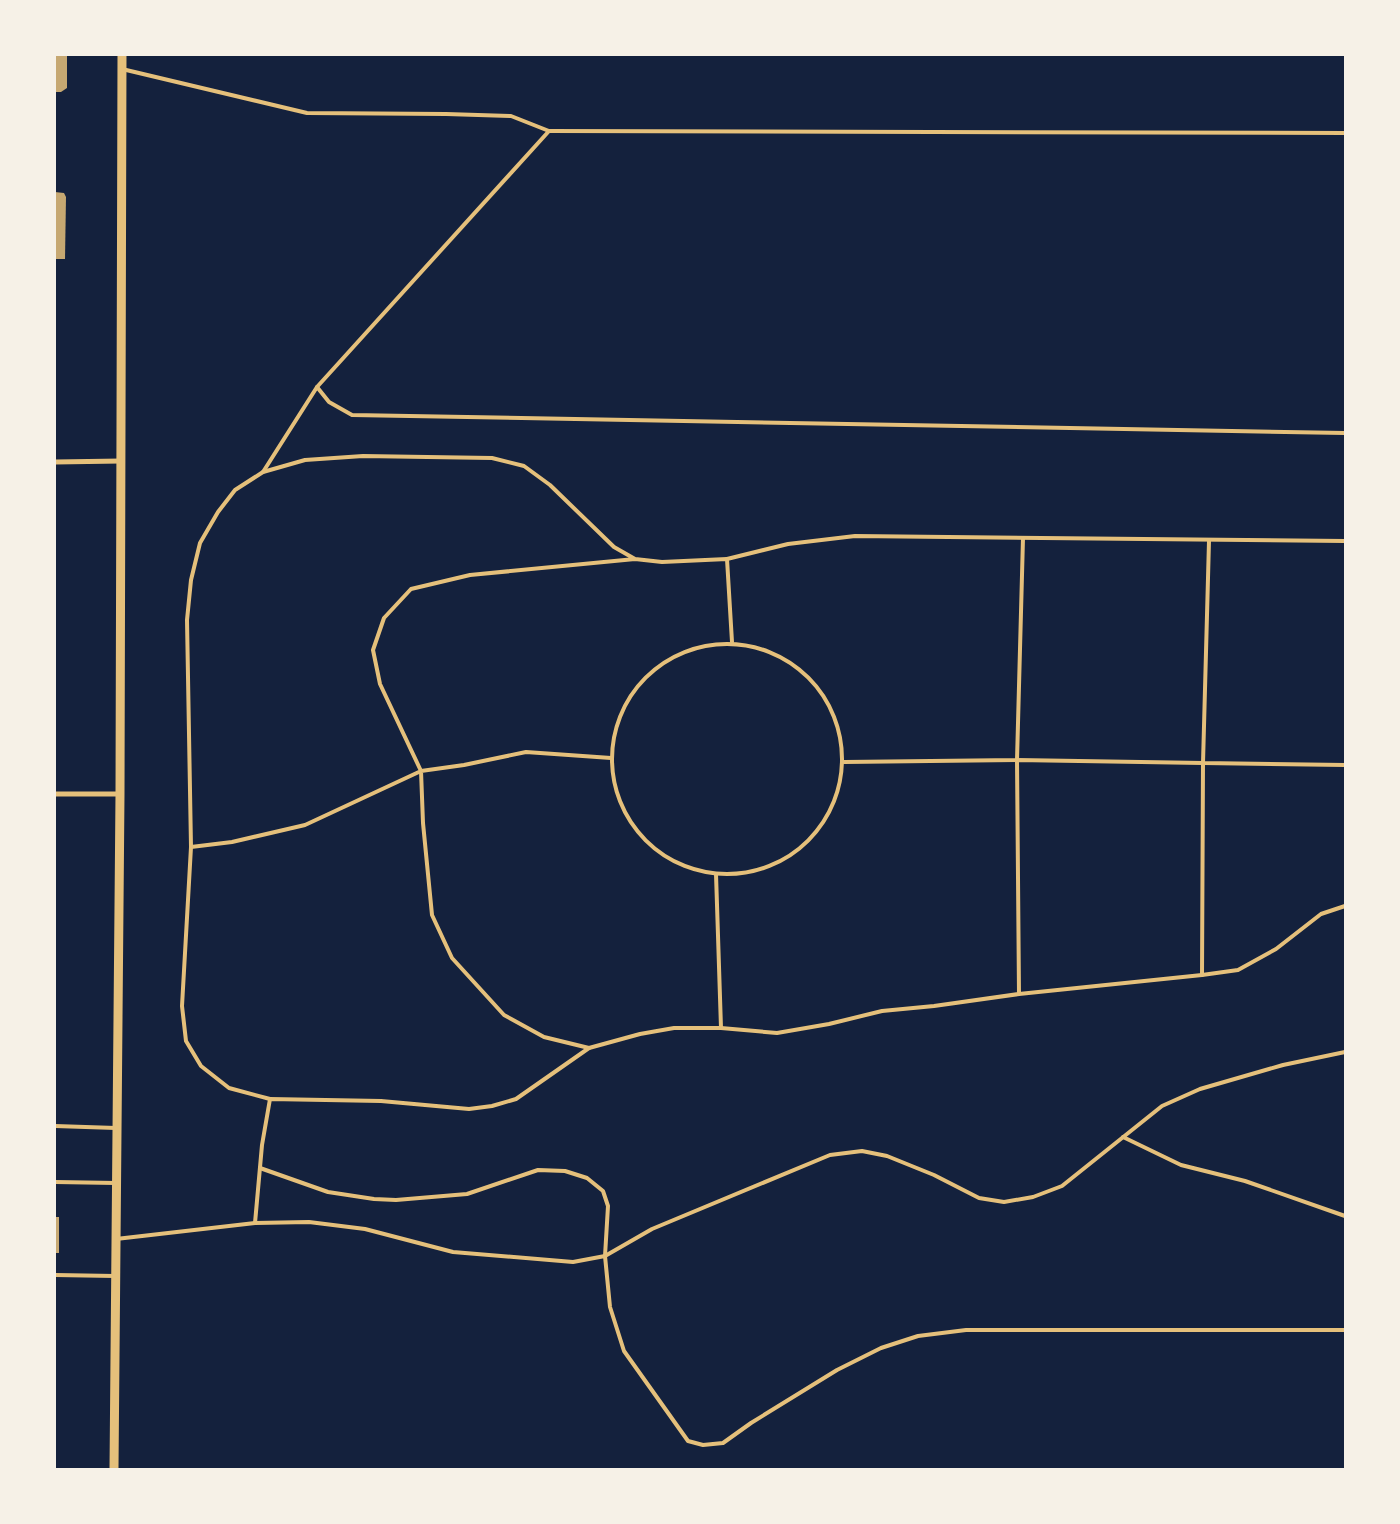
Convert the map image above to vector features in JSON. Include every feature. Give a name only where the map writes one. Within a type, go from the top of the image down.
[{"type":"street","points":[[114,1469],[120,794],[122,55]]},
{"type":"street","points":[[55,462],[120,461]]},
{"type":"street","points":[[55,794],[120,794]]},
{"type":"lane","points":[[122,69],[307,112],[511,116],[549,131],[1345,133]]},
{"type":"lane","points":[[263,472],[317,387],[549,131]]},
{"type":"lane","points":[[317,387],[328,402],[352,415],[1345,433]]},
{"type":"lane","points":[[635,559],[614,547],[550,485],[524,466],[492,458],[362,456],[305,460],[263,472],[235,490],[218,512],[200,543],[191,580],[187,620],[191,847],[182,1006],[186,1041],[201,1066],[229,1088],[270,1099],[381,1101],[469,1109],[492,1106],[516,1099],[589,1048],[640,1034],[674,1028],[721,1028],[777,1033],[882,1012],[1019,994],[1238,970],[1276,949],[1321,914],[1345,906]]},
{"type":"lane","points":[[589,1048],[544,1037],[504,1015],[452,958],[432,915],[423,823],[421,771],[380,684],[373,650],[384,618],[411,589],[470,575],[635,559],[662,562],[727,559],[788,544],[855,536],[1345,541]]},
{"type":"lane","points":[[1019,994],[1017,760],[1024,538]]},
{"type":"lane","points":[[1202,975],[1203,763],[1209,541]]},
{"type":"lane","points":[[727,559],[732,642]]},
{"type":"lane","points":[[732,642],[767,650],[799,667],[824,693],[839,726],[844,762],[836,799],[818,832],[789,857],[754,872],[716,874],[683,866],[653,848],[630,823],[616,792],[611,758],[617,722],[634,689],[661,663],[695,647],[732,642]]},
{"type":"lane","points":[[191,847],[232,842],[305,825],[421,771],[464,765],[526,752],[611,758]]},
{"type":"lane","points":[[844,762],[1017,760],[1345,764]]},
{"type":"lane","points":[[716,874],[721,1028]]},
{"type":"lane","points":[[116,1239],[255,1223],[309,1222],[365,1229],[452,1252],[573,1262],[605,1256],[652,1229],[830,1155],[862,1151],[887,1156],[934,1175],[979,1198],[1004,1202],[1033,1197],[1062,1186],[1162,1106],[1200,1089],[1283,1066],[1345,1052]]},
{"type":"lane","points":[[255,1223],[260,1168],[270,1099]]},
{"type":"lane","points":[[55,1126],[116,1128]]},
{"type":"lane","points":[[1123,1137],[1182,1165],[1246,1181],[1345,1216]]},
{"type":"lane","points":[[260,1168],[328,1192],[374,1199],[396,1200],[467,1194],[538,1170],[565,1171],[587,1178],[602,1191],[608,1206],[605,1256],[610,1307],[624,1351],[688,1441],[703,1445],[723,1443],[751,1423],[837,1370],[881,1348],[918,1336],[966,1330],[1345,1330]]},
{"type":"lane","points":[[55,1182],[116,1183]]},
{"type":"lane","points":[[55,1275],[116,1276]]},
{"type":"building","points":[[55,55],[67,55],[67,88],[61,92],[55,92]]},
{"type":"building","points":[[55,192],[64,193],[66,197],[65,259],[55,259]]},
{"type":"building","points":[[55,1217],[59,1217],[59,1253],[55,1253]]}]
